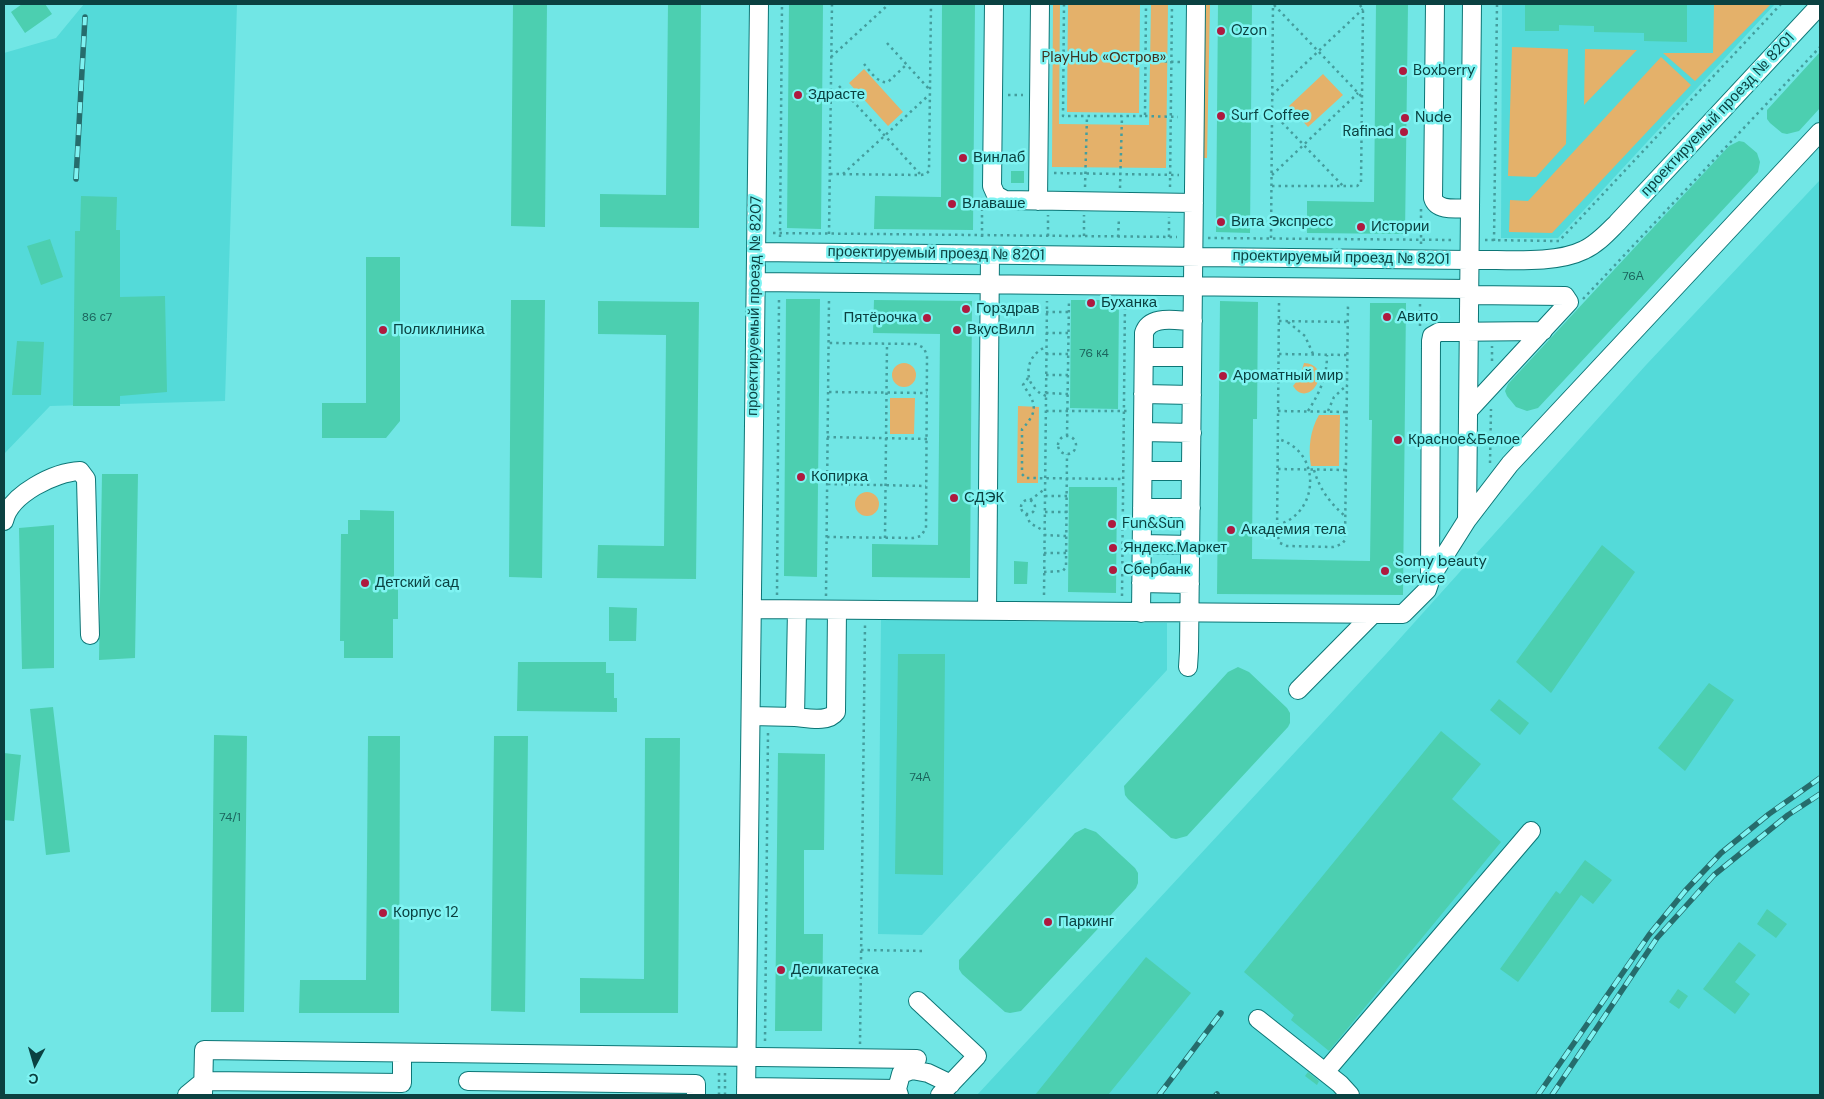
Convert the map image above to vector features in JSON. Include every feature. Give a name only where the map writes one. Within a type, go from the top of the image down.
[{"type":"street","name":"проектируемый проезд № 8207","points":[[746,1091],[760,717],[752,609],[759,4]]},
{"type":"street","points":[[994,4],[992,186],[1000,198],[1005,200],[1194,203]]},
{"type":"street","points":[[1038,200],[1040,4]]},
{"type":"street","points":[[1188,666],[1191,545],[1196,4]]},
{"type":"street","points":[[1435,4],[1433,198],[1434,202],[1442,208],[1470,208]]},
{"type":"street","points":[[1467,520],[1472,4]]},
{"type":"street","name":"проектируемый проезд № 8201","points":[[756,252],[1469,260],[1552,259],[1572,256],[1596,243],[1617,223],[1820,6]]},
{"type":"street","points":[[1430,577],[1467,520],[1510,464],[1820,132]]},
{"type":"street","points":[[987,611],[990,255]]},
{"type":"street","points":[[756,282],[1420,288],[1565,296],[1569,299],[1568,305],[1468,411]]},
{"type":"street","points":[[1141,613],[1144,333],[1150,323],[1160,320],[1193,321]]},
{"type":"street","points":[[752,609],[1372,615],[1398,615],[1406,613],[1427,590],[1430,577],[1430,341],[1432,336],[1439,332],[1543,331]]},
{"type":"street","points":[[1144,357],[1192,357]]},
{"type":"street","points":[[1143,403],[1192,395]]},
{"type":"street","points":[[1143,432],[1192,433]]},
{"type":"street","points":[[4,521],[5,515],[13,503],[28,491],[67,472],[80,471],[86,479],[90,635]]},
{"type":"street","points":[[1142,475],[1191,471]]},
{"type":"street","points":[[1142,508],[1191,508]]},
{"type":"street","points":[[1142,544],[1191,545]]},
{"type":"street","points":[[1142,583],[1190,584]]},
{"type":"street","points":[[795,717],[796,610]]},
{"type":"street","points":[[760,717],[827,718],[836,712],[837,610]]},
{"type":"street","points":[[1298,690],[1372,615]]},
{"type":"street","points":[[1325,1072],[1530,831]]},
{"type":"street","points":[[746,1091],[898,1092],[902,1074],[912,1070],[928,1073],[946,1090],[977,1056],[918,1001]]},
{"type":"street","points":[[1258,1019],[1325,1072],[1350,1095]]},
{"type":"street","points":[[204,1088],[204,1050],[916,1059]]},
{"type":"street","points":[[187,1095],[204,1088],[402,1083],[402,1052]]},
{"type":"street","points":[[469,1053],[468,1088],[696,1084],[696,1095]]},
{"type":"path","points":[[780,253],[782,4]]},
{"type":"path","points":[[830,234],[832,4]]},
{"type":"path","points":[[831,57],[889,4]]},
{"type":"path","points":[[830,174],[926,174],[930,166],[931,4]]},
{"type":"path","points":[[1064,4],[1062,116],[1195,117]]},
{"type":"path","points":[[1145,116],[1146,4]]},
{"type":"path","points":[[1169,237],[1172,4]]},
{"type":"path","points":[[1273,4],[1363,98]]},
{"type":"path","points":[[1271,238],[1273,4]]},
{"type":"path","points":[[1272,186],[1357,186],[1361,183],[1364,9],[1359,4]]},
{"type":"path","points":[[756,233],[1559,241],[1781,4]]},
{"type":"path","points":[[1272,95],[1364,9]]},
{"type":"path","points":[[886,43],[930,92]]},
{"type":"path","points":[[1579,304],[1820,47]]},
{"type":"path","points":[[1145,61],[1195,62]]},
{"type":"path","points":[[864,64],[884,83],[888,82],[906,65]]},
{"type":"path","points":[[839,86],[921,175]]},
{"type":"path","points":[[843,174],[930,92]]},
{"type":"path","points":[[1272,174],[1358,93]]},
{"type":"path","points":[[993,95],[1039,95]]},
{"type":"path","points":[[1272,112],[1343,186]]},
{"type":"path","points":[[1084,236],[1087,116]]},
{"type":"path","points":[[1118,237],[1122,116]]},
{"type":"path","points":[[1038,173],[1194,175]]},
{"type":"path","points":[[779,282],[776,595],[786,595]]},
{"type":"path","points":[[1044,612],[1047,285]]},
{"type":"path","points":[[1067,436],[1069,285]]},
{"type":"path","points":[[1122,612],[1125,285]]},
{"type":"path","points":[[1280,287],[1278,540],[1283,545],[1333,547],[1342,544],[1345,540],[1348,288]]},
{"type":"path","points":[[1420,288],[1420,328]]},
{"type":"path","points":[[826,576],[829,300]]},
{"type":"path","points":[[1046,312],[1068,312]]},
{"type":"path","points":[[1279,321],[1348,322]]},
{"type":"path","points":[[1286,321],[1304,336],[1313,355]]},
{"type":"path","points":[[1046,333],[1068,333]]},
{"type":"path","points":[[826,537],[917,538],[924,533],[926,528],[927,439],[927,356],[924,348],[916,344],[828,343]]},
{"type":"path","points":[[885,538],[887,344]]},
{"type":"path","points":[[1046,347],[1032,357],[1029,364],[1028,378],[1023,385],[1034,403],[1034,410],[1031,419],[1022,429],[1022,474],[1026,478],[1123,479],[1142,475]]},
{"type":"path","points":[[1046,354],[1068,354]]},
{"type":"path","points":[[1279,354],[1347,355]]},
{"type":"path","points":[[1308,411],[1322,386],[1327,355]]},
{"type":"path","points":[[1046,375],[1068,375]]},
{"type":"path","points":[[1028,378],[1036,391],[1046,395],[1068,394]]},
{"type":"path","points":[[1328,411],[1334,397],[1347,385]]},
{"type":"path","points":[[828,392],[927,393]]},
{"type":"path","points":[[1046,410],[1124,411],[1143,403]]},
{"type":"path","points":[[1278,411],[1347,412]]},
{"type":"path","points":[[1067,436],[1063,437],[1058,445],[1063,453],[1067,454]]},
{"type":"path","points":[[1067,436],[1072,438],[1075,443],[1075,448],[1067,454]]},
{"type":"path","points":[[828,437],[927,439]]},
{"type":"path","points":[[1277,525],[1284,524],[1297,515],[1306,504],[1311,490],[1310,469],[1306,461],[1297,449],[1278,439]]},
{"type":"path","points":[[1044,572],[1063,571],[1066,567],[1067,454]]},
{"type":"path","points":[[1278,469],[1346,470]]},
{"type":"path","points":[[1314,469],[1319,486],[1346,518]]},
{"type":"path","points":[[827,484],[926,486]]},
{"type":"path","points":[[1044,531],[1030,523],[1021,505],[1045,489]]},
{"type":"path","points":[[1045,496],[1067,496]]},
{"type":"path","points":[[1026,514],[1033,512],[1035,508],[1034,503],[1030,500]]},
{"type":"path","points":[[1044,512],[1066,512]]},
{"type":"path","points":[[1044,535],[1066,536]]},
{"type":"path","points":[[1044,553],[1066,553]]},
{"type":"path","points":[[860,1058],[865,610]]},
{"type":"path","points":[[760,717],[764,1057]]},
{"type":"path","points":[[861,950],[926,951]]},
{"type":"path","points":[[719,1095],[722,1057]]},
{"type":"path","points":[[722,1057],[724,1095]]},
{"type":"shaded area","points":[[84,4],[237,4],[225,401],[50,406],[4,454],[4,53],[56,38]]},
{"type":"shaded area","points":[[1502,4],[1775,4],[1558,238],[1501,238]]},
{"type":"shaded area","points":[[1820,180],[1820,1095],[977,1095],[1386,654],[1646,365]]},
{"type":"shaded area","points":[[881,620],[1167,623],[1167,670],[922,935],[878,934]]},
{"type":"green space","points":[[1053,4],[1060,4],[1059,124],[1149,125],[1151,4],[1168,4],[1166,168],[1052,167]]},
{"type":"green space","name":"PlayHub «Остров»","points":[[1068,4],[1140,4],[1139,113],[1067,112]]},
{"type":"green space","points":[[1205,4],[1210,4],[1207,158],[1203,158]]},
{"type":"green space","points":[[1714,4],[1771,4],[1695,81],[1663,53],[1713,53]]},
{"type":"green space","points":[[1512,47],[1568,49],[1566,144],[1536,177],[1508,176]]},
{"type":"green space","points":[[1585,49],[1637,50],[1584,105]]},
{"type":"green space","points":[[1661,57],[1691,85],[1552,233],[1509,232],[1510,200],[1528,201]]},
{"type":"green space","points":[[864,69],[903,112],[888,126],[849,83]]},
{"type":"green space","points":[[1323,74],[1343,95],[1308,127],[1289,106]]},
{"type":"green space","points":[[904,363],[913,366],[916,375],[913,384],[904,387],[895,384],[892,375],[895,366]]},
{"type":"green space","points":[[1304,363],[1313,366],[1318,371],[1319,378],[1312,390],[1306,393],[1299,392],[1293,386],[1300,377]]},
{"type":"green space","points":[[890,398],[915,398],[914,434],[890,434]]},
{"type":"green space","points":[[1018,406],[1039,407],[1038,483],[1017,483]]},
{"type":"green space","points":[[1319,415],[1340,415],[1339,466],[1311,466],[1310,440]]},
{"type":"green space","points":[[867,492],[876,495],[879,504],[876,513],[867,516],[858,513],[855,504],[858,495]]},
{"type":"building","points":[[22,4],[45,4],[52,14],[25,33],[11,12]]},
{"type":"building","points":[[513,4],[547,4],[545,227],[511,226]]},
{"type":"building","points":[[668,4],[701,4],[699,228],[600,227],[600,194],[666,195]]},
{"type":"building","points":[[789,4],[823,4],[821,229],[787,228]]},
{"type":"building","points":[[942,4],[975,4],[973,230],[874,229],[875,196],[941,197]]},
{"type":"building","points":[[1218,4],[1252,4],[1250,233],[1216,232]]},
{"type":"building","points":[[1376,4],[1408,4],[1405,234],[1307,233],[1307,201],[1374,202]]},
{"type":"building","points":[[1525,4],[1687,4],[1687,42],[1644,41],[1644,33],[1594,32],[1594,26],[1559,25],[1559,31],[1525,31]]},
{"type":"building","points":[[1820,52],[1820,108],[1799,131],[1787,134],[1782,133],[1767,119],[1767,110]]},
{"type":"building","points":[[1739,141],[1744,142],[1757,153],[1760,162],[1758,172],[1538,408],[1527,411],[1516,407],[1505,391],[1508,384],[1729,146]]},
{"type":"building","points":[[1011,171],[1024,171],[1024,183],[1011,183]]},
{"type":"building","points":[[81,196],[117,197],[116,230],[120,230],[120,297],[165,296],[167,392],[120,396],[120,406],[73,406],[75,231],[80,231]]},
{"type":"building","points":[[50,239],[63,277],[41,285],[27,246]]},
{"type":"building","name":"Поликлиника","points":[[366,257],[400,257],[400,421],[386,438],[322,438],[322,403],[366,403]]},
{"type":"building","points":[[786,299],[820,299],[817,577],[784,576]]},
{"type":"building","points":[[511,300],[545,300],[542,578],[509,577]]},
{"type":"building","points":[[874,300],[972,301],[970,578],[872,577],[872,544],[938,545],[940,334],[873,333]]},
{"type":"building","points":[[1071,300],[1119,300],[1118,409],[1070,408]]},
{"type":"building","points":[[598,301],[699,302],[696,579],[597,578],[598,545],[664,546],[666,335],[598,334]]},
{"type":"building","points":[[1220,301],[1258,302],[1257,419],[1253,419],[1252,559],[1370,561],[1372,420],[1369,420],[1370,303],[1406,303],[1403,595],[1217,594]]},
{"type":"building","points":[[17,341],[44,342],[41,395],[12,395]]},
{"type":"building","points":[[102,474],[138,474],[135,658],[99,660]]},
{"type":"building","points":[[1069,487],[1117,487],[1116,593],[1068,592]]},
{"type":"building","name":"Детский сад","points":[[360,510],[394,511],[394,587],[398,587],[398,619],[393,619],[393,658],[344,658],[344,641],[340,641],[341,534],[348,534],[348,520],[360,520]]},
{"type":"building","points":[[54,525],[54,668],[22,669],[19,528]]},
{"type":"building","points":[[1602,545],[1635,572],[1551,693],[1516,662]]},
{"type":"building","points":[[1014,561],[1028,562],[1027,584],[1014,584]]},
{"type":"building","points":[[609,607],[637,608],[636,641],[609,641]]},
{"type":"building","points":[[898,654],[945,654],[943,875],[895,874]]},
{"type":"building","points":[[518,662],[606,662],[606,673],[614,673],[614,698],[617,698],[617,712],[517,711]]},
{"type":"building","points":[[1238,667],[1249,672],[1287,708],[1290,713],[1290,723],[1187,836],[1176,839],[1171,838],[1128,799],[1125,795],[1124,786],[1228,672]]},
{"type":"building","points":[[1709,683],[1734,700],[1685,771],[1658,748]]},
{"type":"building","points":[[1499,699],[1529,723],[1520,735],[1490,710]]},
{"type":"building","points":[[53,707],[70,852],[46,855],[30,709]]},
{"type":"building","points":[[1441,731],[1481,764],[1452,799],[1501,842],[1329,1051],[1291,1020],[1294,1015],[1244,972]]},
{"type":"building","points":[[214,735],[247,736],[244,1012],[211,1012]]},
{"type":"building","name":"Корпус 12","points":[[368,736],[400,736],[399,1013],[299,1013],[300,980],[366,980]]},
{"type":"building","points":[[494,736],[528,736],[525,1012],[491,1011]]},
{"type":"building","points":[[645,738],[680,738],[678,1013],[580,1013],[580,978],[644,979]]},
{"type":"building","points":[[4,753],[21,755],[14,821],[4,820]]},
{"type":"building","points":[[778,753],[825,754],[824,850],[804,850],[804,934],[823,934],[822,1031],[775,1031]]},
{"type":"building","name":"Паркинг","points":[[1085,828],[1096,832],[1135,868],[1138,873],[1136,888],[1021,1011],[1005,1012],[962,974],[959,969],[959,960],[1075,833]]},
{"type":"building","points":[[1585,860],[1612,880],[1593,904],[1581,895],[1518,982],[1500,969],[1556,891],[1560,894]]},
{"type":"building","points":[[1767,909],[1787,924],[1776,938],[1757,924]]},
{"type":"building","points":[[1739,942],[1756,955],[1735,982],[1750,994],[1735,1014],[1703,989]]},
{"type":"building","points":[[1146,957],[1191,993],[1108,1095],[1035,1095]]},
{"type":"building","points":[[1678,989],[1688,996],[1679,1009],[1669,1002]]},
{"type":"building","points":[[1308,1072],[1319,1081],[1317,1085],[1305,1076]]},
{"type":"railway","points":[[76,179],[85,17]]},
{"type":"railway","points":[[1538,1095],[1649,935],[1685,891],[1721,853],[1769,814],[1820,778]]},
{"type":"railway","points":[[1552,1095],[1657,938],[1714,875],[1788,815],[1820,794]]},
{"type":"railway","points":[[1159,1095],[1221,1013]]},
{"type":"place","name":"Ozon","points":[[1221,31]]},
{"type":"place","name":"Boxberry","points":[[1403,71]]},
{"type":"place","name":"Здрасте","points":[[798,95]]},
{"type":"place","name":"Surf Coffee","points":[[1221,116]]},
{"type":"place","name":"Nude","points":[[1405,118]]},
{"type":"place","name":"Rafinad","points":[[1404,132]]},
{"type":"place","name":"Винлаб","points":[[963,158]]},
{"type":"place","name":"Влаваше","points":[[952,204]]},
{"type":"place","name":"Вита Экспресс","points":[[1221,222]]},
{"type":"place","name":"Истории","points":[[1361,227]]},
{"type":"place","name":"Буханка","points":[[1091,303]]},
{"type":"place","name":"Горздрав","points":[[966,309]]},
{"type":"place","name":"Авито","points":[[1387,317]]},
{"type":"place","name":"Пятёрочка","points":[[927,318]]},
{"type":"place","name":"Поликлиника","points":[[383,330]]},
{"type":"place","name":"ВкусВилл","points":[[957,330]]},
{"type":"place","name":"Ароматный мир","points":[[1223,376]]},
{"type":"place","name":"Красное&Белое","points":[[1398,440]]},
{"type":"place","name":"Копирка","points":[[801,477]]},
{"type":"place","name":"СДЭК","points":[[954,498]]},
{"type":"place","name":"Fun&Sun","points":[[1112,524]]},
{"type":"place","name":"Академия тела","points":[[1231,530]]},
{"type":"place","name":"Яндекс.Маркет","points":[[1113,548]]},
{"type":"place","name":"Сбербанк","points":[[1113,570]]},
{"type":"place","name":"Somy beauty service","points":[[1385,571]]},
{"type":"place","name":"Детский сад","points":[[365,583]]},
{"type":"place","name":"Корпус 12","points":[[383,913]]},
{"type":"place","name":"Паркинг","points":[[1048,922]]},
{"type":"place","name":"Деликатеска","points":[[781,970]]}]
